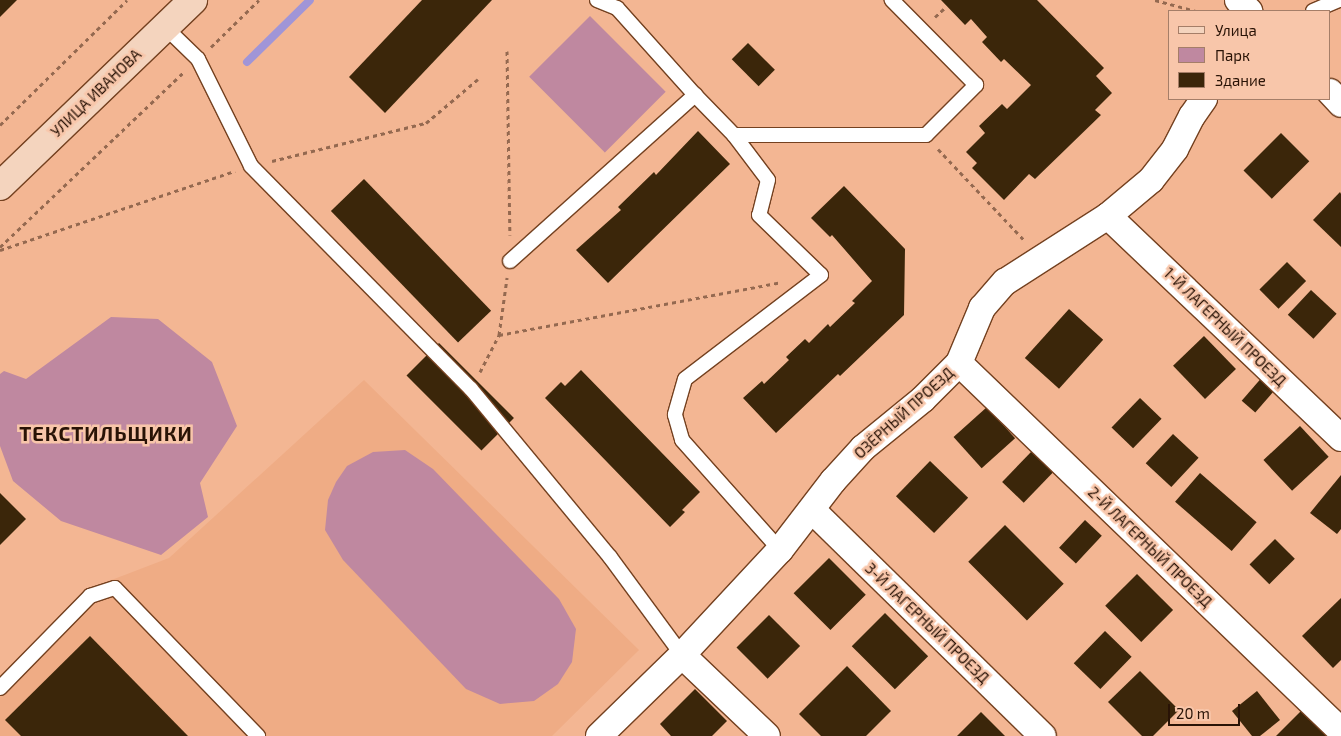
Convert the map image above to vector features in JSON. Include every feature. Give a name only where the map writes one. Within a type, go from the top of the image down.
[{"type":"street","name":"УЛИЦА ИВАНОВА","points":[[0,186],[193,0]]},
{"type":"street","points":[[1238,0],[1248,10]]},
{"type":"street","points":[[1331,93],[1341,104]]},
{"type":"street","name":"ОЗЁРНЫЙ ПРОЕЗД","points":[[599,736],[682,655],[780,550],[833,481],[863,448],[923,398],[959,364],[982,308],[1004,282],[1108,216],[1152,180],[1175,149],[1192,116],[1203,100]]},
{"type":"street","name":"1-Й ЛАГЕРНЫЙ ПРОЕЗД","points":[[1108,216],[1341,438]]},
{"type":"street","name":"2-Й ЛАГЕРНЫЙ ПРОЕЗД","points":[[959,364],[1341,731]]},
{"type":"street","name":"3-Й ЛАГЕРНЫЙ ПРОЕЗД","points":[[812,510],[1043,736]]},
{"type":"street","points":[[682,655],[767,736]]},
{"type":"lane","points":[[597,0],[621,4],[696,95],[734,135],[768,180],[759,215],[821,275],[685,379],[675,415],[682,440],[780,550]]},
{"type":"lane","points":[[734,135],[926,135],[976,85],[892,0]]},
{"type":"lane","points":[[1315,10],[1339,0]]},
{"type":"lane","points":[[165,27],[198,59],[251,166],[471,390],[610,557],[682,655]]},
{"type":"lane","points":[[510,261],[696,95]]},
{"type":"lane","points":[[0,688],[90,596],[115,588],[258,736]]},
{"type":"path","points":[[0,125],[128,0]]},
{"type":"path","points":[[0,247],[259,0]]},
{"type":"path","points":[[1155,0],[1192,10]]},
{"type":"path","points":[[471,390],[499,335],[510,261],[507,51]]},
{"type":"path","points":[[926,135],[1040,258]]},
{"type":"path","points":[[499,335],[782,282]]},
{"type":"shaded area","points":[[364,380],[639,650],[552,736],[0,736],[0,676],[88,589],[169,558]]},
{"type":"green space","points":[[590,16],[666,92],[605,152],[529,77]]},
{"type":"green space","points":[[111,317],[158,319],[212,362],[237,426],[200,483],[208,517],[161,555],[61,521],[13,481],[0,446],[0,374],[4,371],[26,379]]},
{"type":"green space","points":[[405,450],[433,469],[559,599],[576,629],[572,662],[558,684],[534,701],[500,704],[466,689],[343,560],[325,530],[328,500],[336,482],[347,466],[373,452]]},
{"type":"building","points":[[0,0],[17,0],[0,17]]},
{"type":"building","points":[[422,0],[492,0],[385,113],[349,77]]},
{"type":"building","points":[[941,0],[1037,0],[1104,68],[1096,76],[1112,93],[1095,110],[1101,115],[1035,179],[1029,174],[1004,200],[972,168],[977,163],[966,152],[985,133],[979,126],[1002,104],[1007,109],[1031,85],[1004,59],[1001,62],[982,42],[987,37],[971,19],[965,25]]},
{"type":"building","points":[[748,43],[775,70],[759,86],[732,59]]},
{"type":"building","points":[[698,131],[730,164],[608,283],[576,250],[621,210],[618,207],[654,172],[656,175]]},
{"type":"building","points":[[1281,133],[1309,161],[1272,199],[1244,170]]},
{"type":"building","points":[[364,179],[491,311],[458,343],[331,211]]},
{"type":"building","points":[[844,186],[905,249],[904,315],[776,433],[743,398],[762,381],[764,384],[789,360],[786,357],[805,339],[809,343],[828,324],[830,327],[855,303],[852,301],[872,281],[832,235],[830,237],[811,218]]},
{"type":"building","points":[[1340,192],[1341,194],[1341,247],[1313,220]]},
{"type":"building","points":[[1287,262],[1306,281],[1279,309],[1259,290]]},
{"type":"building","points":[[1311,290],[1337,314],[1313,339],[1288,315]]},
{"type":"building","points":[[1069,309],[1103,340],[1059,389],[1025,358]]},
{"type":"building","points":[[1204,336],[1236,369],[1205,399],[1173,366]]},
{"type":"building","points":[[439,343],[514,418],[481,450],[406,376]]},
{"type":"building","points":[[581,370],[700,492],[682,510],[685,512],[670,527],[545,398],[561,382],[565,386]]},
{"type":"building","points":[[1264,375],[1278,387],[1255,412],[1242,401]]},
{"type":"building","points":[[1140,398],[1162,419],[1133,448],[1112,427]]},
{"type":"building","points":[[987,407],[1015,438],[982,468],[954,437]]},
{"type":"building","points":[[1300,426],[1329,457],[1292,491],[1263,460]]},
{"type":"building","points":[[1173,434],[1199,458],[1171,487],[1146,463]]},
{"type":"building","points":[[1032,451],[1054,472],[1024,503],[1002,482]]},
{"type":"building","points":[[930,461],[968,498],[934,533],[896,496]]},
{"type":"building","points":[[1200,473],[1257,522],[1232,551],[1175,502]]},
{"type":"building","points":[[1341,475],[1341,529],[1337,534],[1310,513]]},
{"type":"building","points":[[0,493],[26,519],[0,545]]},
{"type":"building","points":[[1085,520],[1102,536],[1076,563],[1059,548]]},
{"type":"building","points":[[1005,525],[1064,584],[1027,620],[968,562]]},
{"type":"building","points":[[1275,539],[1295,559],[1269,584],[1250,564]]},
{"type":"building","points":[[829,558],[866,595],[830,630],[794,593]]},
{"type":"building","points":[[1137,574],[1173,610],[1141,642],[1105,606]]},
{"type":"building","points":[[1341,598],[1341,660],[1333,668],[1302,636]]},
{"type":"building","points":[[885,613],[928,656],[895,689],[852,646]]},
{"type":"building","points":[[769,615],[800,646],[768,679],[736,648]]},
{"type":"building","points":[[1105,631],[1132,657],[1100,689],[1074,663]]},
{"type":"building","points":[[90,636],[188,736],[21,736],[5,720]]},
{"type":"building","points":[[847,666],[891,711],[866,736],[821,736],[799,714]]},
{"type":"building","points":[[1140,671],[1179,710],[1153,736],[1142,736],[1108,702]]},
{"type":"building","points":[[695,689],[727,721],[712,736],[671,736],[660,724]]},
{"type":"building","points":[[1257,691],[1280,720],[1260,736],[1252,736],[1232,711]]},
{"type":"building","points":[[1311,701],[1341,736],[1276,736]]},
{"type":"building","points":[[981,712],[1005,736],[957,736]]},
{"type":"waterway","points":[[247,62],[310,0]]},
{"type":"district","name":"ТЕКСТИЛЬЩИКИ","points":[[106,433]]}]
